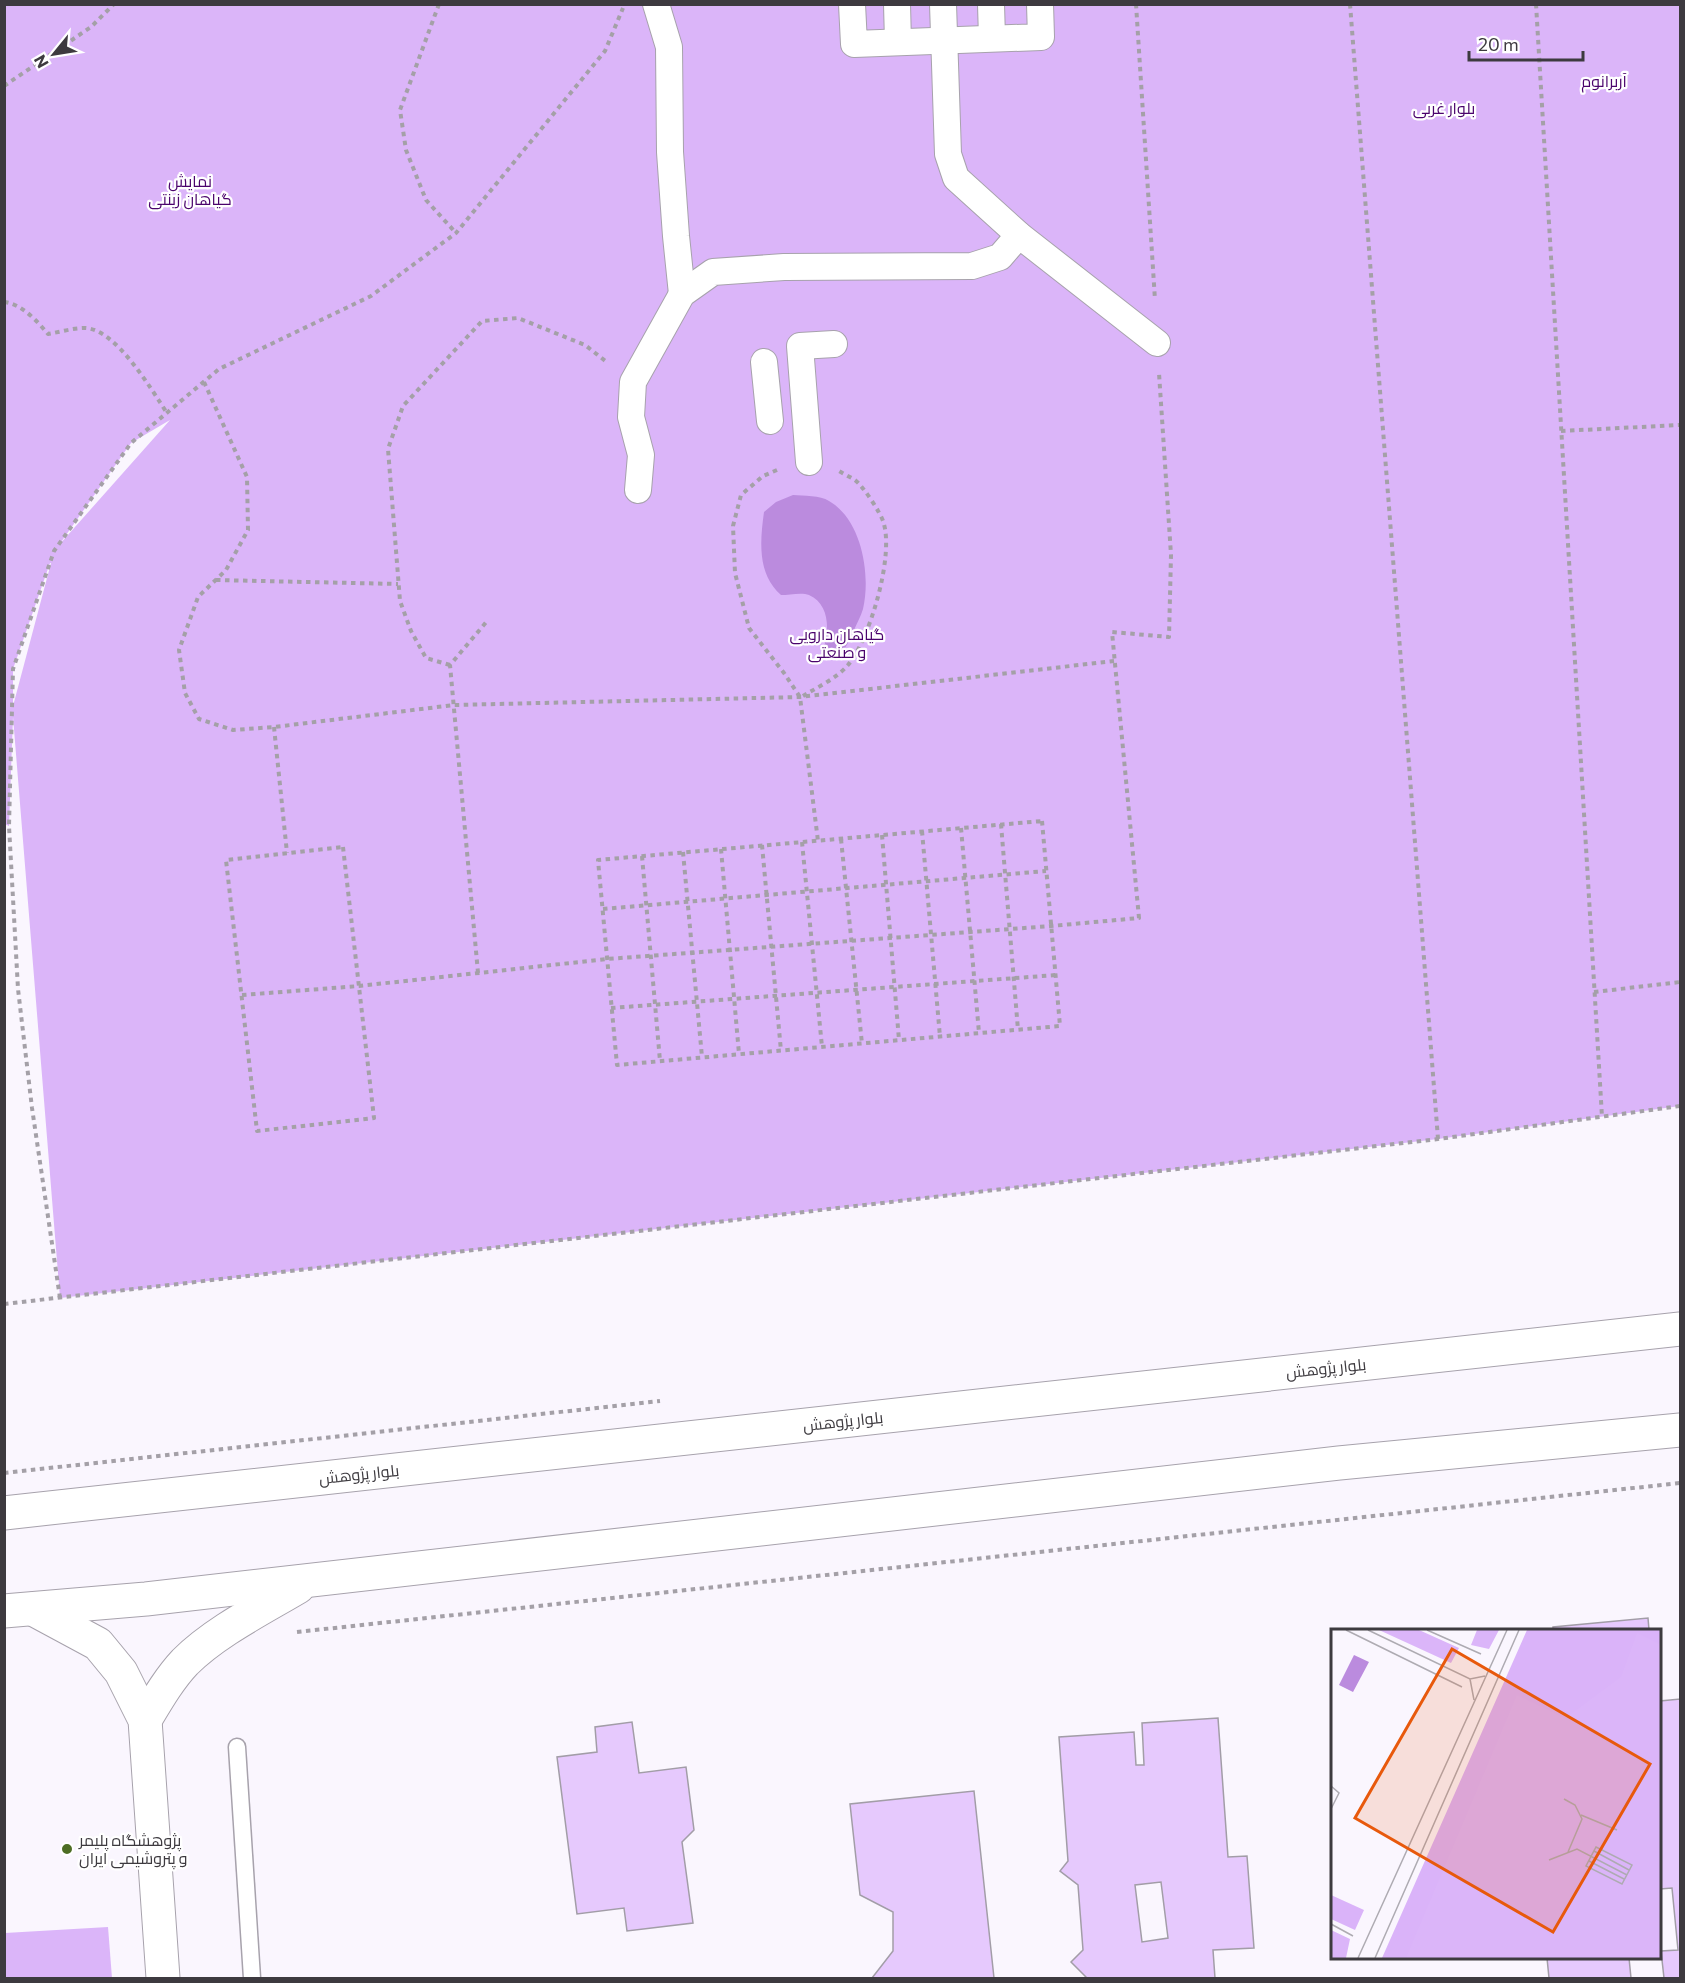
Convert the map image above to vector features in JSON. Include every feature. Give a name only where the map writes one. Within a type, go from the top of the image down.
[{"type":"street","points":[[656,4],[669,47],[670,152],[682,294]]},
{"type":"street","points":[[852,4],[854,44],[1041,36],[1040,4]]},
{"type":"street","points":[[897,4],[898,42]]},
{"type":"street","points":[[943,4],[948,154],[956,178],[1019,235],[1157,343]]},
{"type":"street","points":[[991,4],[992,38]]},
{"type":"street","points":[[638,490],[641,455],[631,417],[633,382],[682,294],[713,272],[784,267],[972,266],[1000,257],[1019,235]]},
{"type":"street","points":[[809,462],[800,346],[834,344]]},
{"type":"street","points":[[764,362],[770,421]]},
{"type":"street","points":[[767,391],[803,389]]},
{"type":"street","name":"بلوار پژوهش","points":[[4,1513],[1680,1329]]},
{"type":"street","points":[[19,1610],[146,1599],[1339,1463],[1680,1430]]},
{"type":"street","points":[[145,1720],[163,1691],[186,1662],[240,1622],[310,1580]]},
{"type":"street","points":[[19,1610],[98,1644],[121,1672],[145,1720],[163,1978]]},
{"type":"lane","points":[[237,1747],[252,1978]]},
{"type":"path","points":[[4,86],[91,27],[114,4]]},
{"type":"path","points":[[439,4],[400,110],[406,150],[426,200],[456,232]]},
{"type":"path","points":[[60,1298],[32,1108],[18,989],[7,825],[13,669],[54,551],[131,443],[219,369],[371,296],[456,232],[605,51],[624,4]]},
{"type":"path","points":[[242,995],[359,986],[607,959],[890,939],[1139,918],[1112,632],[1169,637],[1171,555],[1136,4]]},
{"type":"path","points":[[1350,4],[1438,1139]]},
{"type":"path","points":[[1536,4],[1602,1117]]},
{"type":"path","points":[[4,302],[11,303],[33,318],[48,334],[87,328],[109,337],[138,371],[167,413]]},
{"type":"path","points":[[450,665],[426,658],[411,631],[400,601],[388,449],[403,406],[482,321],[518,318],[585,345],[633,382]]},
{"type":"path","points":[[204,382],[247,477],[248,531],[226,570],[198,597],[179,650],[185,693],[200,719],[233,730],[274,728],[454,705],[800,697],[1114,661]]},
{"type":"path","points":[[1561,431],[1680,425]]},
{"type":"path","points":[[800,697],[848,665],[864,638],[884,579],[886,553],[884,522],[857,482],[837,470],[809,462],[787,466],[763,476],[741,495],[733,526],[735,573],[748,628],[800,697],[818,841]]},
{"type":"path","points":[[216,580],[398,584]]},
{"type":"path","points":[[478,973],[450,665],[488,620]]},
{"type":"path","points":[[274,728],[287,854]]},
{"type":"path","points":[[1042,821],[1046,871],[1060,1026],[617,1065],[598,860],[1042,821]]},
{"type":"path","points":[[1001,824],[1018,1030]]},
{"type":"path","points":[[961,828],[979,1033]]},
{"type":"path","points":[[922,831],[940,1037]]},
{"type":"path","points":[[882,835],[899,1040]]},
{"type":"path","points":[[841,839],[862,1044]]},
{"type":"path","points":[[802,842],[822,1047]]},
{"type":"path","points":[[762,845],[782,1051]]},
{"type":"path","points":[[343,847],[374,1118],[257,1131],[226,860],[287,854],[343,847]]},
{"type":"path","points":[[721,849],[739,1054]]},
{"type":"path","points":[[683,852],[702,1058]]},
{"type":"path","points":[[642,856],[660,1061]]},
{"type":"path","points":[[603,909],[1046,871]]},
{"type":"path","points":[[612,1008],[1056,975]]},
{"type":"path","points":[[1594,992],[1680,982]]},
{"type":"path","points":[[4,1304],[1438,1139],[1680,1106]]},
{"type":"path","points":[[297,1632],[1680,1483]]},
{"type":"green space","name":"گیاهان دارویی و صنعتی","points":[[5,5],[1680,5],[1680,1106],[1438,1139],[60,1298],[13,717],[9,826],[5,824]],"holes":[[[170,420],[59,545],[131,443]],[[51,563],[13,706],[13,669]]]},
{"type":"green space","points":[[108,1927],[112,1978],[5,1978],[5,1933]]},
{"type":"shaded area","points":[[793,495],[821,498],[840,510],[856,535],[864,565],[866,580],[863,609],[851,636],[840,654],[821,661],[818,661],[827,635],[826,616],[822,607],[817,600],[806,594],[781,595],[773,587],[768,577],[762,557],[764,512],[776,502]]},
{"type":"building","points":[[1648,1618],[1649,1629],[1553,1629],[1553,1627]]},
{"type":"building","points":[[1680,1699],[1680,1978],[1664,1978],[1661,1951],[1678,1950],[1672,1888],[1661,1889],[1661,1701]]},
{"type":"building","points":[[1218,1718],[1228,1857],[1247,1856],[1254,1948],[1213,1950],[1215,1978],[1084,1978],[1086,1977],[1071,1962],[1083,1950],[1078,1885],[1060,1871],[1068,1861],[1059,1737],[1134,1732],[1136,1765],[1144,1765],[1142,1723]],"holes":[[[1161,1882],[1168,1938],[1142,1942],[1135,1885]]]},
{"type":"building","points":[[632,1722],[639,1773],[686,1767],[694,1830],[682,1842],[693,1923],[627,1931],[624,1908],[577,1914],[557,1757],[597,1752],[595,1727]]},
{"type":"building","points":[[974,1791],[994,1978],[872,1978],[893,1951],[893,1912],[860,1895],[850,1804]]},
{"type":"building","points":[[1547,1959],[1629,1959],[1631,1978],[1549,1978]]},
{"type":"place","name":"پژوهشگاه پلیمر و پتروشیمی ایران","points":[[67,1849]]},
{"type":"park label","name":"آربرانوم","points":[[1604,81]]},
{"type":"park label","name":"بلوار غربی","points":[[1444,108]]},
{"type":"park label","name":"نمایش گیاهان زینتی","points":[[190,190]]}]
